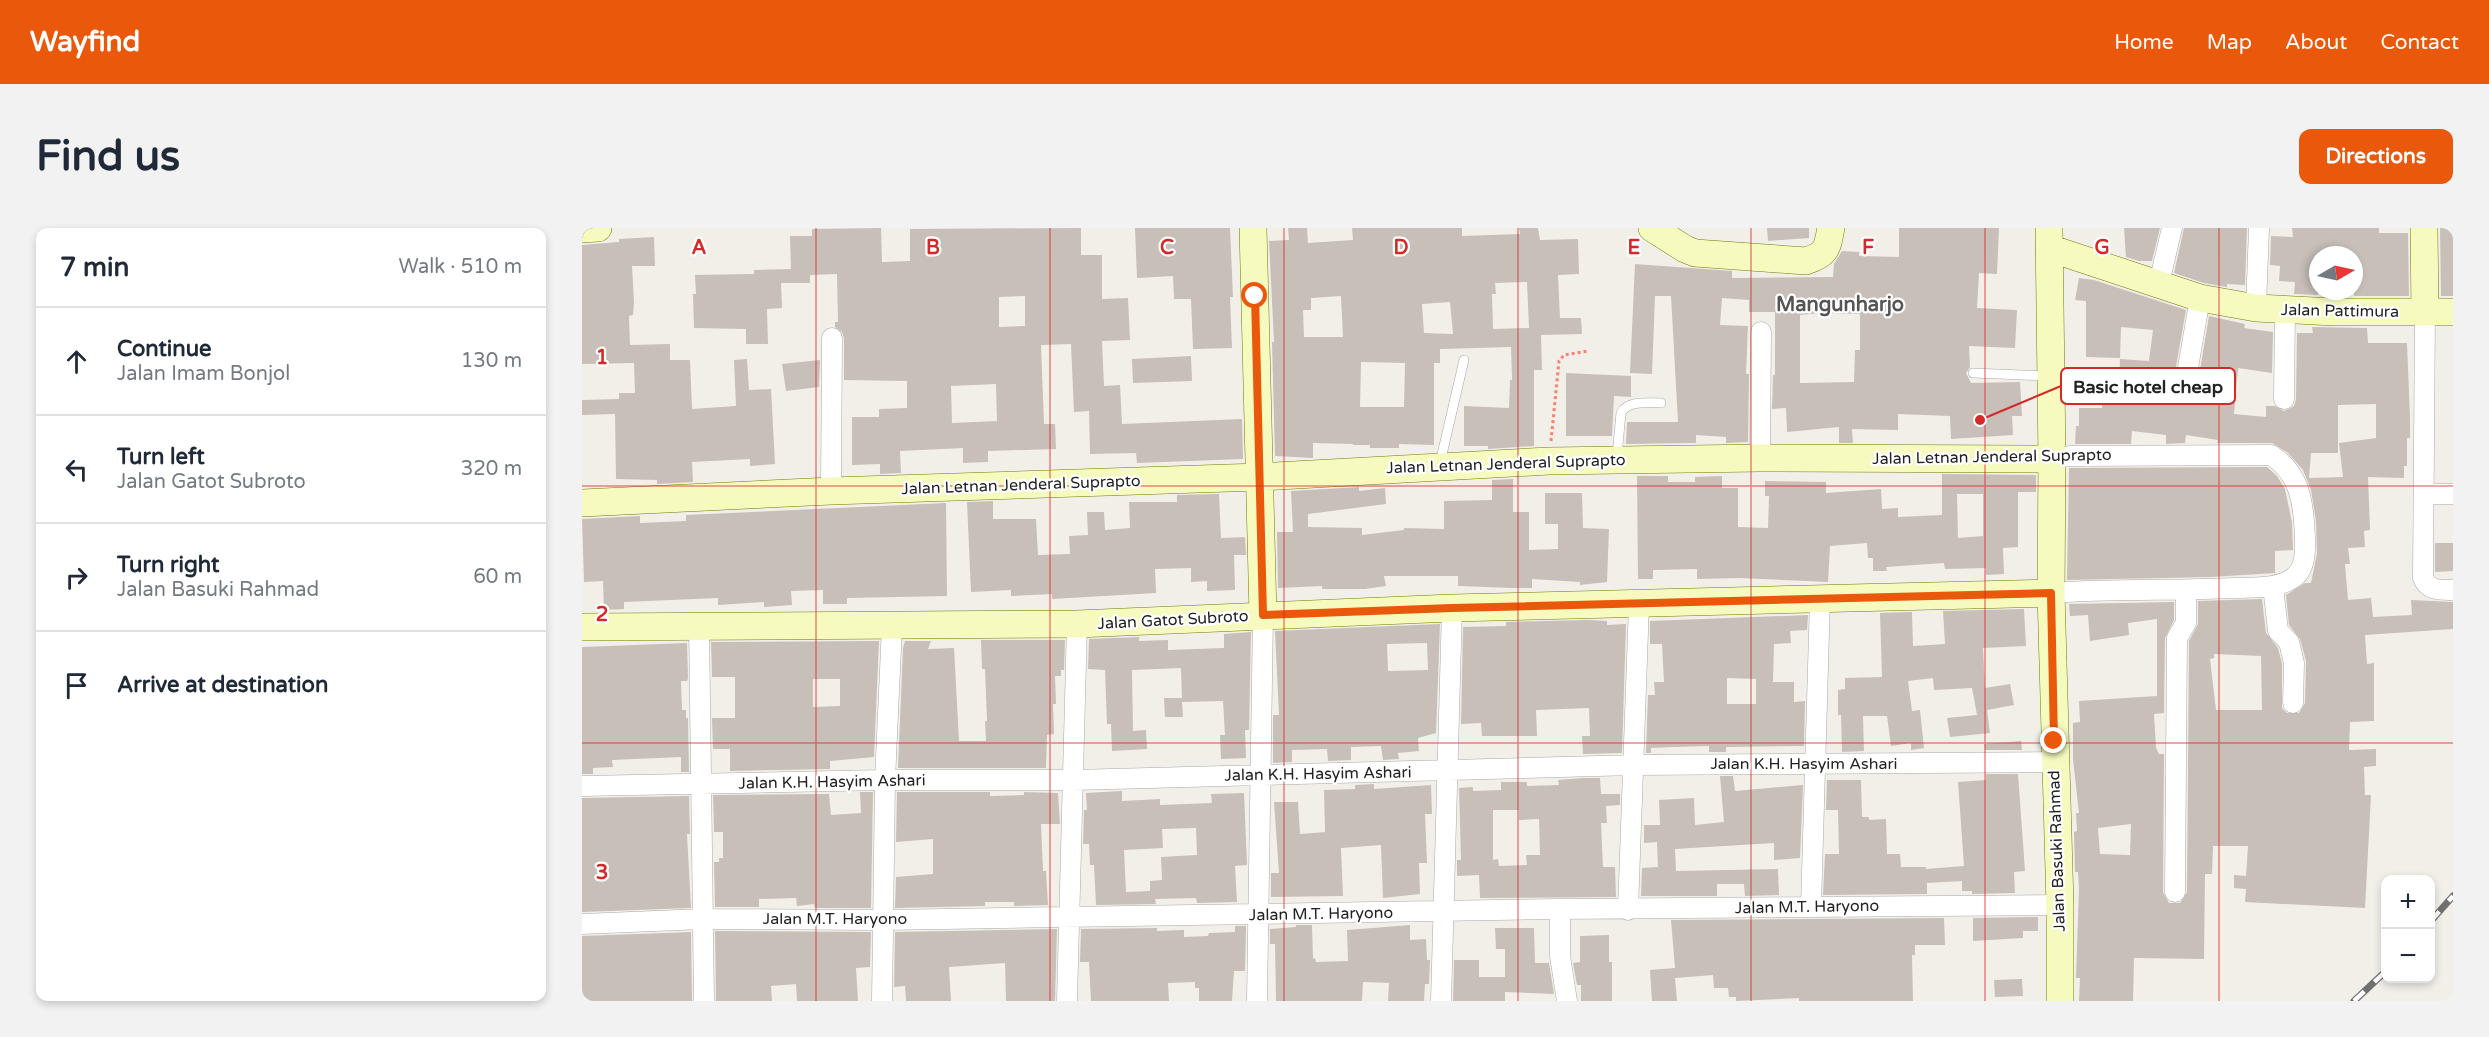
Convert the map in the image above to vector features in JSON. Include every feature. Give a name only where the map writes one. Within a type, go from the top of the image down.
[{"type":"street","points":[[582,228],[598,228]]},
{"type":"street","points":[[1253,228],[1263,615],[1257,1001]]},
{"type":"street","points":[[1652,228],[1695,253],[1806,261],[1819,257],[1827,248],[1831,228]]},
{"type":"street","points":[[2159,283],[2172,228]]},
{"type":"street","points":[[2256,308],[2259,228]]},
{"type":"street","points":[[2424,228],[2423,578],[2430,588],[2453,590]]},
{"type":"street","name":"Jalan Pattimura","points":[[2049,238],[2200,298],[2284,311],[2453,312]]},
{"type":"street","name":"Jalan Basuki Rahmad","points":[[2049,238],[2051,593],[2060,905],[2060,1001]]},
{"type":"street","points":[[2186,379],[2200,298]]},
{"type":"street","points":[[2284,311],[2284,399]]},
{"type":"street","points":[[1760,458],[1761,332]]},
{"type":"street","points":[[831,491],[832,338]]},
{"type":"street","name":"Jalan Letnan Jenderal Suprapto","points":[[582,503],[831,491],[1258,477],[1439,465],[1549,461],[1760,458],[2052,459],[2070,456],[2271,455],[2298,483],[2302,497],[2305,545],[2303,564],[2294,578],[2273,586]]},
{"type":"street","points":[[2424,494],[2453,494]]},
{"type":"street","points":[[2051,593],[2273,586],[2278,631],[2289,642],[2294,663],[2294,703]]},
{"type":"street","points":[[2175,892],[2177,638],[2186,623],[2186,590]]},
{"type":"street","name":"Jalan Gatot Subroto","points":[[582,627],[1077,624],[1452,608],[2051,593]]},
{"type":"street","points":[[1811,907],[1820,599]]},
{"type":"street","points":[[1628,910],[1639,604]]},
{"type":"street","points":[[1441,1001],[1452,608]]},
{"type":"street","points":[[1067,1001],[1077,624]]},
{"type":"street","points":[[699,625],[704,1001]]},
{"type":"street","points":[[882,1001],[885,780],[892,626]]},
{"type":"street","name":"Jalan K.H. Hasyim Ashari","points":[[582,786],[885,780],[1073,780],[1448,772],[1634,765],[2055,762]]},
{"type":"street","name":"Jalan M.T. Haryono","points":[[582,924],[703,919],[884,920],[1442,913],[1560,909],[2060,905]]},
{"type":"street","points":[[1560,909],[1560,956],[1567,1001]]},
{"type":"lane","points":[[1439,465],[1464,360]]},
{"type":"lane","points":[[1973,374],[2049,376]]},
{"type":"lane","points":[[1617,460],[1621,413],[1624,408],[1630,404],[1661,403]]},
{"type":"path","points":[[1549,461],[1560,362],[1564,355],[1588,351]]},
{"type":"building","points":[[881,228],[882,262],[910,261],[910,229],[1081,228],[1081,255],[1102,255],[1102,299],[1128,298],[1130,340],[1102,341],[1104,386],[1120,385],[1122,424],[1242,419],[1243,459],[1137,463],[1136,453],[1090,454],[1089,411],[1074,412],[1071,344],[1041,345],[1044,424],[1055,424],[1056,449],[988,451],[988,462],[963,463],[963,448],[900,451],[901,473],[880,474],[880,464],[852,465],[852,417],[879,417],[879,409],[907,408],[907,381],[844,380],[844,338],[842,332],[835,327],[835,322],[838,322],[837,274],[810,275],[810,283],[781,283],[782,308],[767,309],[768,344],[746,344],[746,329],[694,328],[695,275],[754,274],[754,270],[791,269],[790,236],[812,236],[812,229]],"holes":[[[1025,296],[1025,326],[999,327],[999,297]],[[996,384],[997,421],[952,423],[951,386]]]},
{"type":"building","points":[[1135,228],[1230,228],[1233,297],[1230,297],[1232,348],[1193,349],[1191,299],[1174,299],[1173,276],[1137,278]]},
{"type":"building","points":[[1288,228],[1307,228],[1308,243],[1353,240],[1352,228],[1462,228],[1462,236],[1520,234],[1519,228],[1538,228],[1540,240],[1578,239],[1579,274],[1558,275],[1560,318],[1581,318],[1582,334],[1541,335],[1542,370],[1534,370],[1534,446],[1488,449],[1488,446],[1464,446],[1464,406],[1509,408],[1510,380],[1512,380],[1511,347],[1440,349],[1440,363],[1434,363],[1434,445],[1399,444],[1399,448],[1370,448],[1370,445],[1313,443],[1313,458],[1275,456],[1272,342],[1274,342],[1269,241],[1289,240]],"holes":[[[1527,282],[1529,328],[1493,329],[1492,294],[1496,294],[1495,283]],[[1341,296],[1343,337],[1304,337],[1303,310],[1311,310],[1311,298]],[[1450,302],[1453,334],[1424,333],[1422,304]],[[1361,362],[1405,363],[1404,407],[1360,407]]]},
{"type":"building","points":[[1767,228],[1809,228],[1809,238],[1768,241]]},
{"type":"building","points":[[1899,228],[1999,228],[1997,274],[1979,273],[1977,308],[2017,310],[2015,348],[1969,346],[1970,367],[1966,373],[1971,383],[2020,382],[2022,416],[2012,416],[2013,435],[1951,439],[1950,416],[1898,414],[1898,430],[1852,429],[1853,443],[1839,443],[1839,427],[1787,432],[1786,408],[1772,409],[1773,375],[1775,375],[1775,312],[1749,312],[1749,300],[1722,298],[1720,325],[1748,326],[1746,374],[1749,374],[1748,442],[1726,443],[1726,437],[1696,435],[1696,443],[1626,444],[1627,422],[1678,422],[1671,296],[1655,296],[1652,374],[1630,373],[1635,264],[1732,271],[1732,278],[1833,277],[1834,264],[1842,251],[1859,252],[1859,256],[1899,257]],"holes":[[[1860,314],[1860,350],[1855,350],[1854,382],[1800,383],[1800,315]]]},
{"type":"building","points":[[2124,228],[2160,228],[2152,261],[2139,261],[2126,257]]},
{"type":"building","points":[[2184,228],[2247,228],[2245,285],[2227,284],[2227,287],[2204,283],[2174,273]]},
{"type":"building","points":[[2292,228],[2379,228],[2379,233],[2408,233],[2409,296],[2363,296],[2363,246],[2309,246],[2309,295],[2294,294],[2295,282],[2279,281],[2280,266],[2270,265],[2271,236],[2293,237]]},
{"type":"building","points":[[2440,228],[2453,228],[2453,296],[2441,296]]},
{"type":"building","points":[[654,237],[655,266],[632,266],[634,302],[633,315],[629,316],[630,345],[670,344],[670,360],[690,360],[692,409],[736,406],[734,360],[747,359],[749,390],[771,389],[775,464],[750,466],[750,459],[692,462],[693,482],[657,484],[657,480],[616,479],[615,414],[582,415],[582,400],[619,399],[619,393],[635,393],[634,363],[582,364],[582,245],[619,242],[619,239]]},
{"type":"building","points":[[2079,278],[2094,280],[2186,310],[2174,378],[2178,388],[2183,391],[2191,390],[2198,382],[2209,316],[2245,324],[2244,328],[2273,332],[2272,373],[2238,368],[2234,414],[2266,417],[2266,406],[2275,406],[2284,411],[2294,406],[2297,333],[2313,333],[2312,327],[2367,328],[2368,343],[2407,343],[2410,438],[2407,438],[2407,466],[2404,466],[2404,478],[2368,477],[2370,530],[2364,531],[2365,547],[2348,548],[2350,564],[2345,564],[2348,600],[2371,598],[2373,617],[2412,615],[2411,600],[2453,602],[2453,629],[2365,635],[2367,664],[2374,663],[2374,721],[2350,722],[2349,750],[2376,749],[2376,766],[2364,767],[2365,795],[2371,795],[2365,908],[2245,902],[2246,889],[2234,888],[2234,875],[2246,876],[2248,846],[2213,846],[2212,874],[2205,874],[2204,959],[2134,958],[2133,1001],[2079,1001],[2080,978],[2076,978],[2079,888],[2078,872],[2075,872],[2074,832],[2077,831],[2076,813],[2079,813],[2073,759],[2073,723],[2080,722],[2079,701],[2157,696],[2157,619],[2128,623],[2129,635],[2090,641],[2088,615],[2070,616],[2069,604],[2174,602],[2174,620],[2165,638],[2164,713],[2154,714],[2156,748],[2159,754],[2164,754],[2163,892],[2169,903],[2180,903],[2187,892],[2189,641],[2198,624],[2198,601],[2262,599],[2266,633],[2278,648],[2282,664],[2282,708],[2287,713],[2299,713],[2305,703],[2306,661],[2300,639],[2289,625],[2286,595],[2305,583],[2311,583],[2317,553],[2316,521],[2311,490],[2303,470],[2288,453],[2272,443],[2217,443],[2218,440],[2186,435],[2185,443],[2166,444],[2166,435],[2132,431],[2131,444],[2075,444],[2076,426],[2079,426],[2079,408],[2102,408],[2102,405],[2106,405],[2106,382],[2119,383],[2120,359],[2149,361],[2153,330],[2121,327],[2120,358],[2086,357],[2086,301],[2075,300]],"holes":[[[2376,404],[2376,438],[2339,443],[2343,477],[2309,478],[2311,453],[2338,453],[2338,405]],[[2214,654],[2261,656],[2262,710],[2216,710],[2210,659],[2214,658]],[[2131,824],[2130,855],[2100,854],[2098,828]]]},
{"type":"building","points":[[1191,356],[1192,381],[1133,383],[1132,359]]},
{"type":"building","points":[[820,360],[819,387],[786,391],[782,364]]},
{"type":"building","points":[[1566,373],[1631,376],[1631,397],[1614,396],[1612,436],[1566,436]]},
{"type":"building","points":[[2267,467],[2277,476],[2285,489],[2292,523],[2293,550],[2275,551],[2275,573],[2212,577],[2067,580],[2069,468]]},
{"type":"building","points":[[1942,474],[2036,475],[2036,492],[2018,492],[2018,547],[2003,548],[2004,574],[1986,575],[1986,568],[1945,569],[1944,563],[1886,567],[1887,571],[1873,571],[1873,558],[1868,558],[1867,543],[1830,546],[1828,582],[1739,578],[1697,579],[1697,569],[1653,570],[1653,579],[1638,579],[1637,476],[1668,476],[1668,482],[1695,482],[1695,477],[1722,476],[1722,488],[1738,488],[1738,527],[1768,528],[1769,496],[1765,496],[1765,481],[1826,482],[1826,493],[1881,489],[1882,509],[1898,508],[1898,517],[1942,515]],"holes":[[[1957,494],[1983,494],[1983,536],[1958,538]]]},
{"type":"building","points":[[1513,479],[1513,512],[1529,512],[1529,550],[1558,549],[1558,524],[1545,524],[1545,493],[1582,493],[1583,528],[1609,529],[1607,582],[1580,585],[1580,582],[1532,579],[1532,588],[1512,588],[1458,586],[1458,576],[1384,576],[1386,586],[1365,589],[1322,589],[1322,586],[1278,588],[1277,532],[1293,532],[1291,491],[1359,487],[1359,491],[1385,488],[1386,504],[1308,514],[1308,527],[1362,528],[1362,535],[1404,530],[1404,528],[1444,529],[1444,501],[1492,500],[1492,480]]},
{"type":"building","points":[[1219,494],[1221,538],[1245,537],[1246,555],[1234,555],[1235,590],[1207,591],[1207,581],[1191,582],[1191,568],[1155,569],[1156,593],[1052,599],[1052,594],[1011,596],[1011,590],[971,592],[967,502],[993,501],[993,519],[1036,519],[1038,555],[1070,554],[1069,536],[1088,535],[1087,512],[1104,512],[1105,530],[1130,528],[1129,502],[1177,502],[1177,495]]},
{"type":"building","points":[[946,503],[947,596],[847,598],[847,604],[823,604],[823,590],[791,591],[792,605],[764,607],[764,602],[718,605],[718,598],[624,602],[624,609],[604,610],[603,581],[584,582],[582,519],[640,516],[640,523],[686,521],[686,515]]},
{"type":"building","points":[[2435,543],[2453,543],[2453,571],[2435,572]]},
{"type":"building","points":[[2024,609],[2026,646],[1983,648],[1985,688],[2010,684],[2014,705],[1987,710],[1990,733],[1950,737],[1947,718],[1977,715],[1972,688],[1934,690],[1933,678],[1908,681],[1912,711],[1920,710],[1924,748],[1911,750],[1911,743],[1891,746],[1887,716],[1863,716],[1864,751],[1842,752],[1838,690],[1845,689],[1845,678],[1882,677],[1880,613],[1912,612],[1913,646],[1945,644],[1943,611]]},
{"type":"building","points":[[1808,615],[1807,630],[1790,631],[1791,643],[1774,644],[1773,682],[1794,682],[1794,702],[1805,701],[1804,746],[1726,747],[1726,752],[1709,752],[1709,746],[1673,747],[1651,748],[1651,753],[1646,753],[1648,695],[1655,695],[1654,682],[1664,682],[1662,644],[1650,644],[1650,621]],"holes":[[[1727,678],[1756,679],[1756,704],[1727,704]]]},
{"type":"building","points":[[1607,621],[1607,625],[1626,624],[1622,753],[1583,754],[1582,736],[1590,736],[1589,708],[1536,710],[1537,736],[1482,736],[1481,723],[1461,724],[1463,627],[1506,626],[1506,622]]},
{"type":"building","points":[[1440,624],[1436,733],[1418,738],[1419,751],[1398,753],[1399,759],[1383,760],[1381,746],[1351,747],[1351,760],[1328,761],[1327,749],[1292,750],[1292,762],[1273,763],[1273,715],[1279,715],[1275,631]],"holes":[[[1427,643],[1428,670],[1388,671],[1387,644]]]},
{"type":"building","points":[[1251,632],[1249,730],[1245,730],[1246,758],[1221,759],[1220,735],[1225,735],[1223,701],[1182,702],[1183,717],[1165,717],[1164,698],[1182,698],[1181,668],[1132,670],[1133,731],[1146,730],[1147,749],[1112,751],[1111,724],[1107,724],[1105,670],[1088,669],[1089,639],[1139,637],[1139,641],[1168,640],[1168,650],[1224,648],[1224,634]]},
{"type":"building","points":[[981,640],[1065,640],[1064,670],[1061,670],[1061,676],[1055,676],[1054,734],[1047,735],[1046,768],[898,768],[905,641],[931,641],[928,649],[954,648],[959,741],[986,741],[985,669],[982,669]]},
{"type":"building","points":[[879,641],[874,757],[830,761],[830,769],[730,771],[730,749],[713,749],[712,718],[735,718],[735,677],[712,677],[711,642]],"holes":[[[813,679],[840,679],[840,706],[813,707]]]},
{"type":"building","points":[[687,643],[688,678],[687,681],[681,681],[682,710],[686,710],[686,718],[688,718],[689,772],[681,772],[681,757],[612,760],[613,767],[593,768],[593,774],[582,774],[582,647]]},
{"type":"building","points":[[2021,741],[2022,750],[1985,750],[1984,744]]},
{"type":"building","points":[[1986,774],[2018,774],[2025,871],[2014,872],[2015,893],[1972,894],[1972,891],[1962,891],[1962,881],[1927,883],[1927,894],[1823,895],[1825,854],[1839,854],[1838,810],[1826,810],[1827,780],[1861,780],[1862,817],[1869,817],[1869,820],[1886,819],[1887,854],[1900,854],[1901,867],[1926,867],[1926,869],[1964,866],[1958,782],[1986,780]]},
{"type":"building","points":[[1720,776],[1733,776],[1735,791],[1803,785],[1800,858],[1774,860],[1774,843],[1675,849],[1676,871],[1778,869],[1779,895],[1745,896],[1744,884],[1717,884],[1717,896],[1641,896],[1642,868],[1658,867],[1657,842],[1644,843],[1644,825],[1660,825],[1659,800],[1694,798],[1695,825],[1724,822]]},
{"type":"building","points":[[1600,778],[1601,794],[1620,794],[1620,805],[1606,806],[1607,823],[1601,823],[1603,867],[1615,867],[1616,897],[1480,898],[1479,875],[1457,876],[1457,860],[1461,860],[1459,788],[1473,787],[1473,791],[1501,790],[1501,782],[1527,782],[1527,786],[1559,785],[1558,780]],"holes":[[[1493,810],[1519,810],[1519,820],[1539,819],[1540,855],[1526,855],[1527,865],[1499,866],[1498,859],[1493,860]]]},
{"type":"building","points":[[1374,784],[1374,789],[1431,785],[1432,814],[1425,814],[1427,863],[1419,863],[1420,894],[1383,898],[1381,845],[1341,848],[1343,896],[1271,897],[1271,873],[1279,873],[1274,802],[1298,802],[1300,834],[1325,832],[1324,790],[1355,789],[1355,785]]},
{"type":"building","points":[[1122,791],[1122,801],[1160,799],[1160,805],[1212,803],[1211,794],[1244,793],[1247,865],[1235,866],[1237,902],[1197,903],[1196,898],[1155,899],[1156,904],[1096,905],[1094,865],[1090,865],[1089,844],[1083,844],[1084,810],[1087,810],[1086,793]],"holes":[[[1196,828],[1197,855],[1161,857],[1162,880],[1150,881],[1150,891],[1126,892],[1124,850],[1163,848],[1162,829]]]},
{"type":"building","points":[[860,792],[873,792],[871,908],[815,908],[814,904],[797,906],[796,898],[759,899],[759,907],[715,907],[714,862],[719,862],[719,858],[723,858],[723,832],[714,832],[713,795],[829,794],[831,815],[861,813]]},
{"type":"building","points":[[897,792],[990,792],[990,796],[1024,795],[1024,792],[1058,793],[1060,824],[1041,824],[1043,871],[1046,871],[1048,905],[1014,906],[1014,902],[985,902],[985,906],[895,908],[896,877],[933,874],[933,839],[896,842]]},
{"type":"building","points":[[689,796],[690,834],[687,834],[691,908],[582,912],[582,798]]},
{"type":"building","points":[[2038,917],[2038,931],[2023,931],[2023,938],[1973,941],[1973,918]]},
{"type":"building","points":[[1944,918],[1945,945],[1915,945],[1915,955],[1912,955],[1913,1001],[1799,1001],[1799,998],[1736,1001],[1736,997],[1729,997],[1728,988],[1714,988],[1713,975],[1675,978],[1677,1001],[1652,1001],[1650,970],[1675,968],[1671,920]]},
{"type":"building","points":[[1296,925],[1312,925],[1313,959],[1315,958],[1316,962],[1348,961],[1347,930],[1410,925],[1410,940],[1426,939],[1427,960],[1430,960],[1429,984],[1425,984],[1424,1001],[1388,1001],[1389,983],[1363,982],[1362,1001],[1276,1001],[1275,944],[1270,944],[1270,929],[1296,927]]},
{"type":"building","points":[[1235,926],[1246,926],[1245,971],[1234,971],[1232,1001],[1199,1001],[1199,988],[1195,988],[1195,982],[1168,983],[1169,1001],[1091,1001],[1089,962],[1080,962],[1081,929],[1184,930],[1184,937],[1235,932]]},
{"type":"building","points":[[1495,928],[1534,928],[1535,963],[1549,963],[1554,994],[1505,992],[1505,1001],[1453,1001],[1454,960],[1479,960],[1479,977],[1505,977],[1505,949],[1496,949]]},
{"type":"building","points":[[1057,929],[1055,1001],[1006,1001],[1005,963],[949,967],[951,1001],[906,1001],[905,986],[894,987],[895,932]]},
{"type":"building","points":[[715,931],[871,932],[870,967],[856,968],[858,1001],[797,1001],[796,984],[771,986],[772,1001],[716,1001]]},
{"type":"building","points":[[691,932],[692,1001],[582,1001],[582,936]]},
{"type":"building","points":[[1609,935],[1612,1001],[1581,1001],[1581,985],[1577,985],[1573,963],[1580,962],[1580,936]]},
{"type":"building","points":[[2022,979],[2023,996],[1995,997],[1994,980]]},
{"type":"railway","points":[[2435,916],[2453,896]]},
{"type":"railway","points":[[2354,1001],[2381,976]]},
{"type":"place","name":"Basic hotel cheap","points":[[1980,420]]},
{"type":"district","name":"Mangunharjo","points":[[1840,305]]},
{"type":"route","points":[[1255,296],[1263,615],[2051,593],[2054,741]]}]
